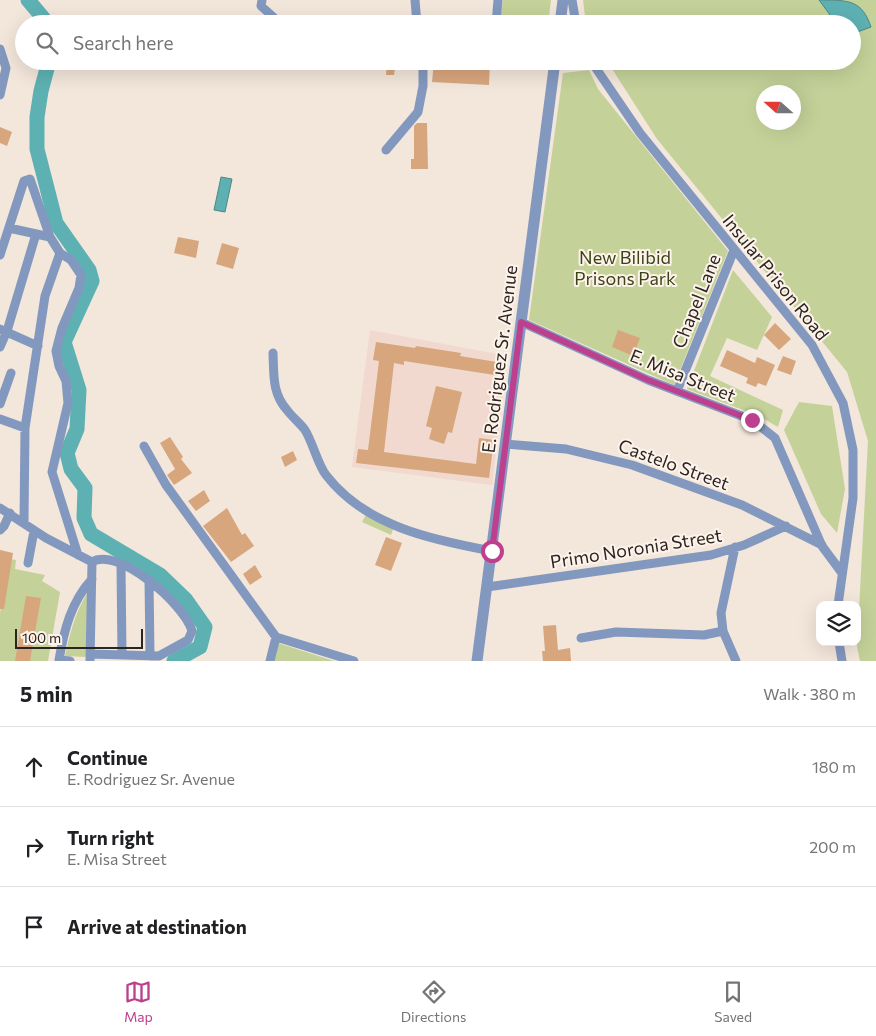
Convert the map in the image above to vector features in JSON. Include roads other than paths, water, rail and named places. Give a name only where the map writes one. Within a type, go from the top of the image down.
[{"type":"street","points":[[262,0],[261,6],[271,15]]},
{"type":"street","points":[[416,0],[417,15]]},
{"type":"street","points":[[497,15],[498,0]]},
{"type":"street","points":[[561,15],[563,0]]},
{"type":"street","points":[[572,0],[574,15]]},
{"type":"street","points":[[0,49],[6,68],[0,95]]},
{"type":"street","points":[[386,150],[418,112],[422,70]]},
{"type":"street","name":"E. Rodriguez Sr. Avenue","points":[[477,661],[521,322],[557,70]]},
{"type":"street","name":"Insular Prison Road","points":[[597,70],[640,133],[812,345],[843,403],[853,450],[853,498],[838,601]]},
{"type":"street","points":[[0,255],[24,182],[28,178],[32,181],[50,237],[60,253],[71,260],[80,275],[81,282],[62,328],[56,351],[59,366],[66,381],[68,403],[52,472],[78,555]]},
{"type":"street","points":[[9,228],[50,237]]},
{"type":"street","points":[[0,347],[36,234]]},
{"type":"street","name":"Chapel Lane","points":[[677,391],[734,250]]},
{"type":"street","points":[[24,522],[25,428],[45,296],[60,253]]},
{"type":"street","name":"E. Misa Street","points":[[521,322],[648,380],[752,420],[775,438],[822,546],[842,573]]},
{"type":"street","points":[[4,330],[38,346]]},
{"type":"street","points":[[273,353],[277,396],[304,429],[324,474],[354,503],[389,524],[440,542],[492,551]]},
{"type":"street","points":[[0,404],[12,374]]},
{"type":"street","points":[[0,419],[25,428]]},
{"type":"street","name":"Castelo Street","points":[[506,444],[566,449],[624,462],[742,505],[822,546]]},
{"type":"street","points":[[144,446],[166,485],[276,637],[349,660]]},
{"type":"street","points":[[0,508],[24,522],[34,531],[92,562],[103,558],[149,580],[179,608],[192,631],[188,640],[165,654],[90,657],[92,562]]},
{"type":"street","points":[[0,530],[10,513]]},
{"type":"street","name":"Primo Noronia Street","points":[[487,587],[711,555],[786,526]]},
{"type":"street","points":[[28,563],[34,531]]},
{"type":"street","points":[[735,547],[721,612],[722,631],[736,661]]},
{"type":"street","points":[[121,565],[122,655]]},
{"type":"street","points":[[70,661],[60,660],[66,626],[78,597],[92,579]]},
{"type":"street","points":[[149,580],[150,656]]},
{"type":"street","points":[[581,638],[616,632],[704,635],[722,631]]},
{"type":"street","points":[[270,661],[276,637]]},
{"type":"street","points":[[840,646],[842,661]]},
{"type":"water","points":[[819,0],[839,0],[853,3],[863,11],[871,27],[861,31],[861,15],[830,15]]},
{"type":"water","points":[[221,177],[232,179],[225,212],[214,210]]},
{"type":"waterway","points":[[28,0],[41,15]]},
{"type":"waterway","points":[[47,70],[37,117],[37,149],[56,223],[89,270],[92,281],[64,342],[79,390],[77,429],[67,453],[71,469],[85,488],[84,518],[91,534],[160,575],[186,600],[205,627],[200,647],[174,661]]},
{"type":"park label","name":"New Bilibid Prisons Park","points":[[625,267]]}]
